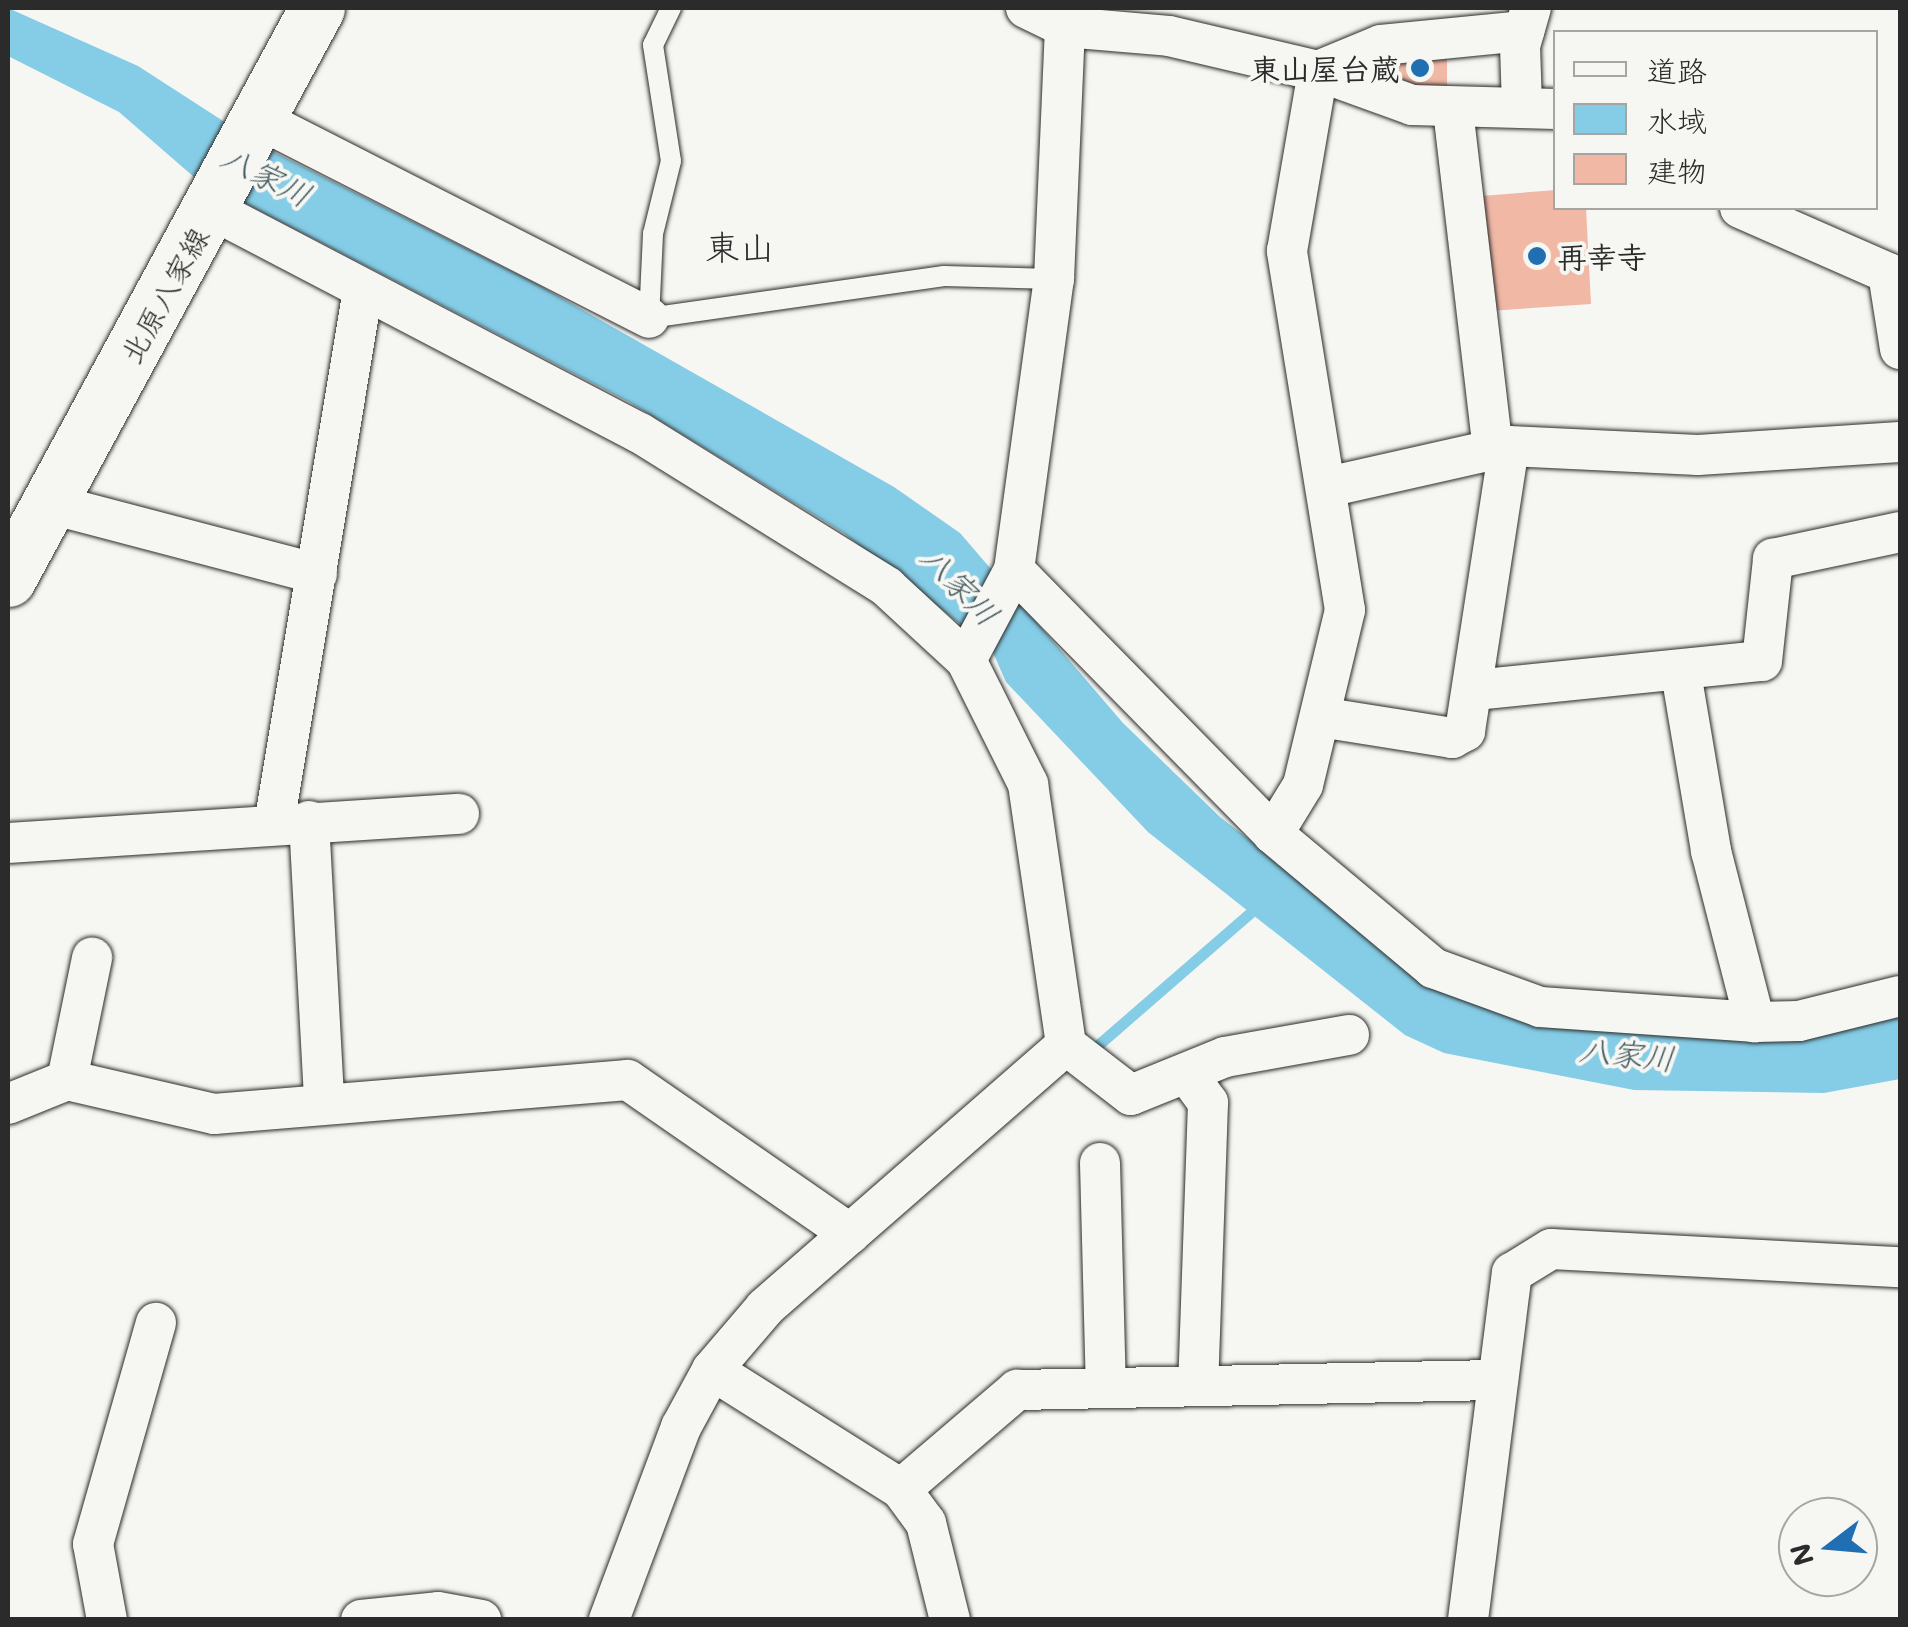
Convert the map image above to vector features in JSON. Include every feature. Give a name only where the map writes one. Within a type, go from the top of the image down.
[{"type":"main road","name":"北原八家線","points":[[12,562],[51,504],[317,8]]},
{"type":"street","points":[[1026,8],[1066,27],[1168,22],[1318,71],[1453,110],[1539,108],[1528,19],[1381,45],[1318,71]]},
{"type":"street","points":[[966,660],[1014,570],[1054,279],[1066,27]]},
{"type":"street","points":[[1274,834],[1302,785],[1345,610],[1332,486],[1287,251],[1318,71]]},
{"type":"street","points":[[1320,718],[1452,738],[1465,731],[1475,690],[1501,447],[1453,110]]},
{"type":"street","points":[[257,118],[649,318]]},
{"type":"street","points":[[212,208],[640,433],[888,587],[966,660],[1028,784],[1066,1045],[1130,1096],[1190,1078],[1225,1057],[1349,1034]]},
{"type":"street","points":[[1745,210],[1888,273],[1900,349]]},
{"type":"street","points":[[324,1098],[292,820],[318,574],[363,290]]},
{"type":"street","points":[[1332,486],[1501,447],[1698,454],[1900,442]]},
{"type":"street","points":[[51,504],[318,574]]},
{"type":"street","points":[[1475,690],[1681,673],[1762,661],[1773,559],[1900,532]]},
{"type":"street","points":[[1014,570],[1274,834],[1456,978],[1540,1006],[1754,1022],[1799,1021],[1900,996]]},
{"type":"street","points":[[1681,673],[1711,851],[1754,1022]]},
{"type":"street","points":[[8,842],[292,820],[459,814]]},
{"type":"street","points":[[68,1080],[92,958]]},
{"type":"street","points":[[609,1620],[680,1427],[712,1370],[850,1234],[1066,1045]]},
{"type":"street","points":[[1190,1078],[1208,1103],[1198,1384]]},
{"type":"street","points":[[8,1104],[68,1080],[214,1114],[324,1098],[628,1080],[850,1234]]},
{"type":"street","points":[[1100,1163],[1106,1387]]},
{"type":"street","points":[[1468,1620],[1512,1272],[1551,1249],[1900,1267]]},
{"type":"street","points":[[107,1620],[93,1544],[156,1323]]},
{"type":"street","points":[[712,1370],[902,1489],[926,1523],[950,1620]]},
{"type":"street","points":[[902,1489],[1017,1390],[1497,1380]]},
{"type":"street","points":[[362,1620],[438,1612],[481,1620]]},
{"type":"lane","points":[[670,8],[653,45],[670,161],[653,234],[649,318],[944,276],[1054,279]]},
{"type":"water","name":"八家川","points":[[8,8],[138,66],[262,146],[537,284],[894,487],[960,533],[1123,723],[1220,817],[1449,993],[1900,1012],[1900,1079],[1824,1093],[1634,1090],[1444,1053],[1405,1035],[1148,832],[1006,682],[991,648],[842,532],[629,402],[194,177],[119,112],[8,56]]},
{"type":"building","name":"東山屋台蔵","points":[[1393,48],[1447,48],[1447,87],[1393,87]]},
{"type":"building","name":"再幸寺","points":[[1553,190],[1553,210],[1586,210],[1591,304],[1489,311],[1481,196]]},
{"type":"waterway","points":[[1098,1045],[1257,907]]},
{"type":"place","name":"東山屋台蔵","points":[[1420,68]]},
{"type":"place","name":"再幸寺","points":[[1537,256]]},
{"type":"district","name":"東山","points":[[740,246]]}]
